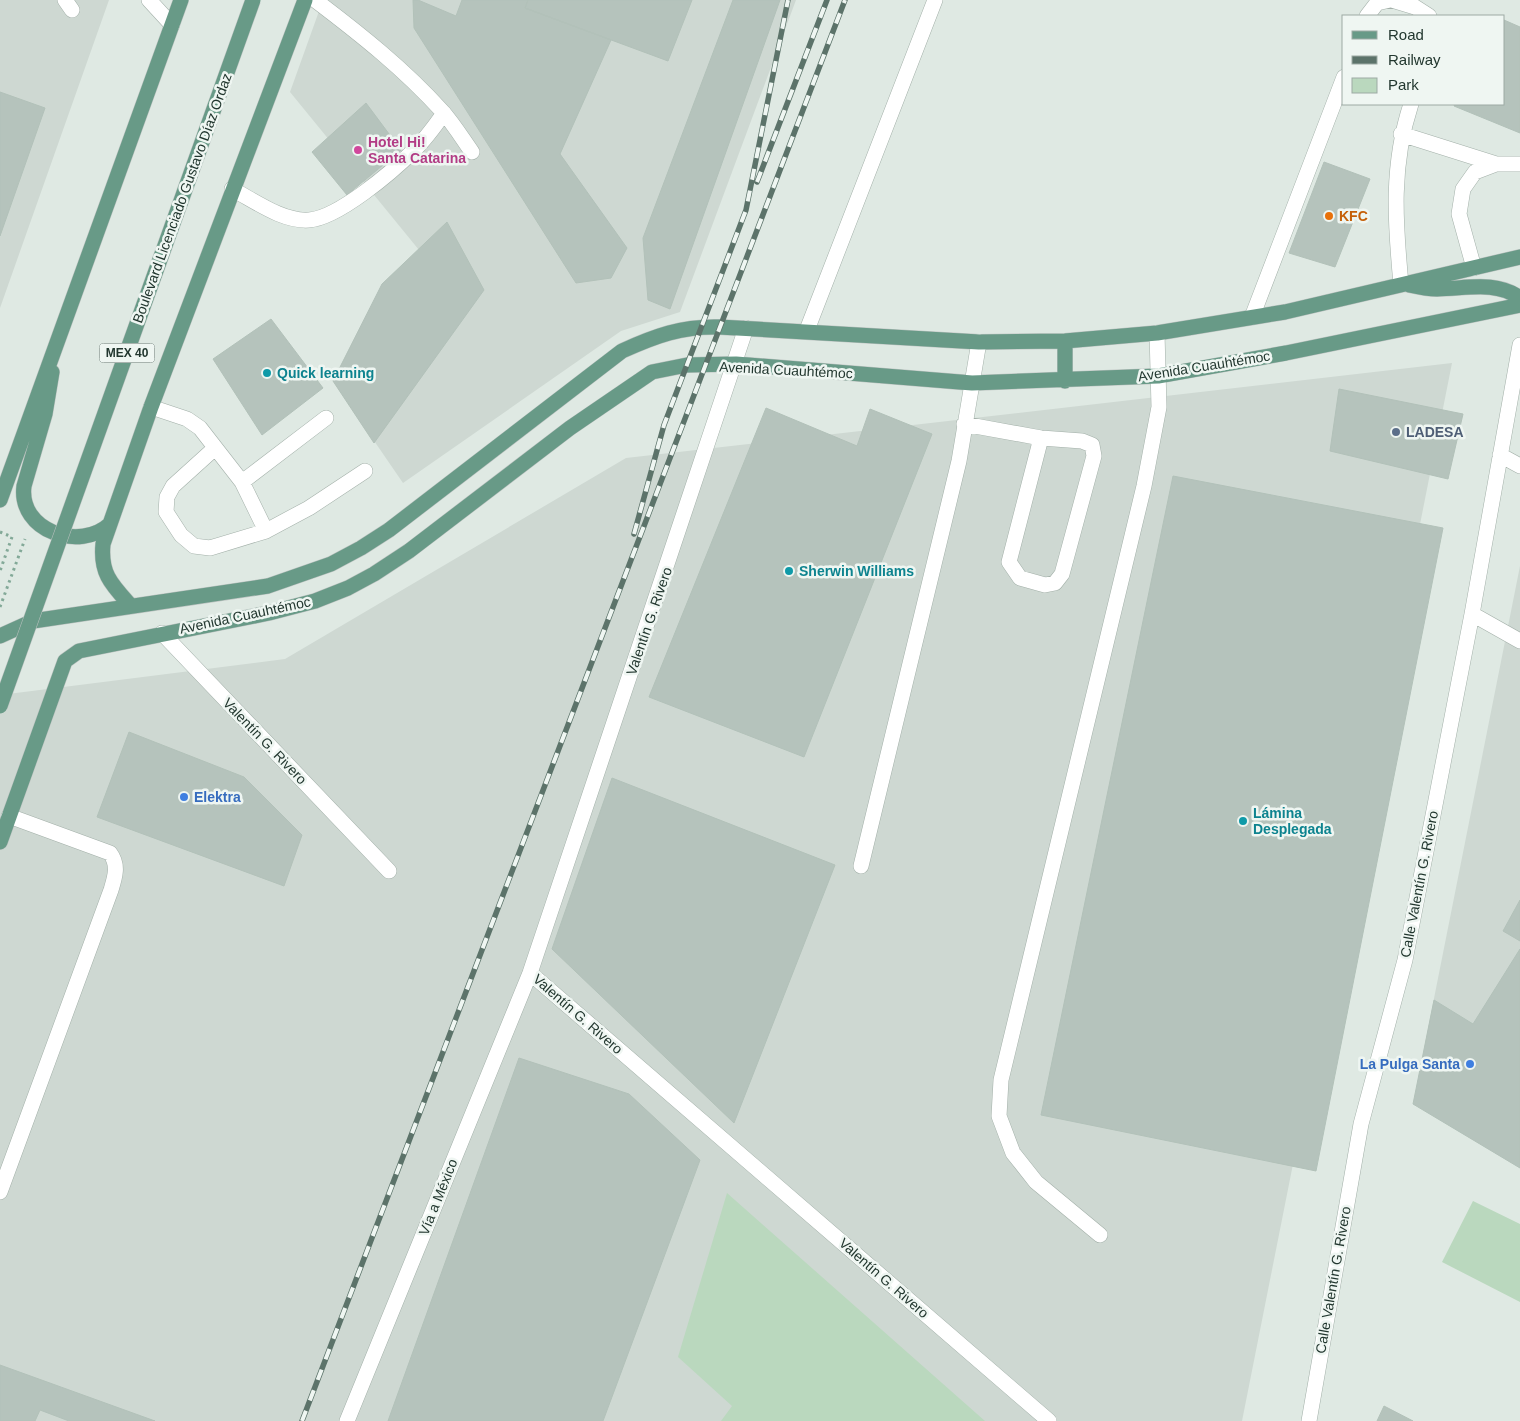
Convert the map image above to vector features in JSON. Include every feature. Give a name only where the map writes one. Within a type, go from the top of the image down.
[{"type":"main road","points":[[0,500],[181,0]]},
{"type":"main road","name":"Boulevard Licenciado Gustavo Díaz Ordaz","points":[[0,706],[253,0]]},
{"type":"main road","points":[[131,606],[110,581],[101,561],[103,544],[151,407],[304,0]]},
{"type":"main road","name":"Avenida Cuauhtémoc","points":[[0,636],[33,621],[83,612],[268,586],[331,564],[389,530],[622,351],[662,333],[700,326],[807,330],[979,342],[1064,341],[1157,333],[1285,312],[1520,257]]},
{"type":"main road","points":[[1401,284],[1434,289],[1478,286],[1502,288],[1520,298]]},
{"type":"main road","name":"Avenida Cuauhtémoc","points":[[9,816],[65,661],[79,650],[162,632],[269,613],[315,601],[348,588],[374,574],[409,551],[570,428],[652,372],[687,365],[736,364],[972,383],[1158,376],[1286,353],[1520,304]]},
{"type":"main road","points":[[1064,341],[1065,381]]},
{"type":"main road","points":[[55,346],[45,414],[24,486],[22,497],[25,507],[43,526],[66,536],[80,537],[101,533],[110,524]]},
{"type":"main road","points":[[0,842],[9,816]]},
{"type":"street","points":[[150,0],[172,25]]},
{"type":"street","points":[[315,0],[364,38],[444,113],[472,152]]},
{"type":"street","points":[[807,330],[935,0]]},
{"type":"street","points":[[1368,15],[1377,3],[1391,0],[1415,7],[1427,15]]},
{"type":"street","points":[[1252,317],[1342,82]]},
{"type":"street","points":[[1401,284],[1396,232],[1396,185],[1401,134],[1410,105]]},
{"type":"street","points":[[232,189],[290,217],[309,220],[332,214],[413,151],[432,131],[444,113]]},
{"type":"street","points":[[1401,134],[1496,164],[1520,164]]},
{"type":"street","points":[[1474,268],[1459,214],[1463,189],[1475,172],[1496,164]]},
{"type":"street","name":"Valentín G. Rivero","points":[[746,328],[736,364],[530,973],[1049,1421]]},
{"type":"street","points":[[1100,1235],[1036,1182],[1013,1153],[999,1116],[1000,1089],[1144,486],[1159,407],[1157,333]]},
{"type":"street","points":[[862,866],[959,461],[979,342]]},
{"type":"street","name":"Calle Valentín G. Rivero","points":[[1308,1421],[1361,1124],[1404,960],[1472,614],[1520,345]]},
{"type":"street","points":[[151,407],[187,419],[200,428],[242,482],[266,530]]},
{"type":"street","points":[[242,482],[326,418]]},
{"type":"street","points":[[964,424],[1041,438],[1082,441],[1092,445],[1094,456],[1062,574],[1055,583],[1045,585],[1020,578],[1009,562],[1041,438]]},
{"type":"street","points":[[215,448],[173,486],[167,497],[166,512],[180,535],[194,546],[210,548],[266,530],[309,508],[365,472]]},
{"type":"street","points":[[1500,455],[1520,466]]},
{"type":"street","points":[[1472,614],[1520,641]]},
{"type":"street","name":"Valentín G. Rivero","points":[[162,632],[389,871]]},
{"type":"street","points":[[0,1192],[116,872],[115,860],[110,853],[9,816]]},
{"type":"street","name":"Vía a México","points":[[347,1421],[530,973]]},
{"type":"path","points":[[0,532],[12,537],[0,571]]},
{"type":"path","points":[[0,607],[26,535]]},
{"type":"shaded area","points":[[0,0],[109,0],[0,308]]},
{"type":"shaded area","points":[[323,0],[796,0],[680,312],[621,331],[403,483],[333,381],[382,284],[419,250],[290,92]]},
{"type":"shaded area","points":[[1452,363],[1242,1421],[0,1421],[0,695],[285,659],[626,458]]},
{"type":"shaded area","points":[[1520,566],[1520,1168],[1413,1104]]},
{"type":"green space","points":[[727,1193],[985,1421],[721,1421],[732,1406],[678,1357]]},
{"type":"green space","points":[[1473,1201],[1520,1224],[1520,1302],[1442,1262]]},
{"type":"building","points":[[413,0],[418,0],[456,16],[462,0],[528,0],[525,8],[611,40],[560,154],[627,248],[611,278],[576,283],[414,28]]},
{"type":"building","points":[[528,0],[692,0],[668,61],[525,8]]},
{"type":"building","points":[[733,0],[780,0],[670,309],[648,300],[643,238]]},
{"type":"building","points":[[1505,20],[1520,27],[1520,133],[1454,106],[1505,105]]},
{"type":"building","points":[[0,92],[45,108],[0,236]]},
{"type":"building","points":[[366,103],[401,150],[347,195],[312,152]]},
{"type":"building","name":"KFC","points":[[1324,162],[1370,179],[1335,267],[1289,253]]},
{"type":"building","points":[[447,222],[484,290],[374,443],[333,381],[382,284]]},
{"type":"building","name":"Quick learning","points":[[271,319],[323,388],[262,435],[213,359]]},
{"type":"building","name":"LADESA","points":[[1339,389],[1463,414],[1448,479],[1330,451]]},
{"type":"building","name":"Sherwin Williams","points":[[766,408],[857,446],[870,409],[932,434],[804,757],[649,697]]},
{"type":"building","name":"Lámina Desplegada","points":[[1173,476],[1443,528],[1316,1171],[1041,1115]]},
{"type":"building","name":"Elektra","points":[[129,732],[244,777],[302,835],[284,886],[97,817]]},
{"type":"building","points":[[612,778],[835,865],[734,1123],[552,949]]},
{"type":"building","points":[[1520,900],[1520,941],[1503,931]]},
{"type":"building","name":"La Pulga Santa","points":[[1520,949],[1520,1168],[1413,1104],[1434,1000],[1473,1024]]},
{"type":"building","points":[[519,1058],[629,1094],[700,1160],[603,1421],[388,1421]]},
{"type":"building","points":[[0,1365],[155,1421],[69,1421],[40,1410],[35,1421],[0,1421]]},
{"type":"building","points":[[1384,1406],[1413,1421],[1377,1421]]},
{"type":"railway","points":[[634,534],[664,425],[746,210],[788,0]]},
{"type":"railway","points":[[757,182],[827,0]]},
{"type":"railway","points":[[302,1421],[845,0]]},
{"type":"place","name":"Hotel Hi! Santa Catarina","points":[[358,150]]},
{"type":"place","name":"KFC","points":[[1329,216]]},
{"type":"place","name":"Quick learning","points":[[267,373]]},
{"type":"place","name":"LADESA","points":[[1396,432]]},
{"type":"place","name":"Sherwin Williams","points":[[789,571]]},
{"type":"place","name":"Elektra","points":[[184,797]]},
{"type":"place","name":"Lámina Desplegada","points":[[1243,821]]},
{"type":"place","name":"La Pulga Santa","points":[[1470,1064]]}]
